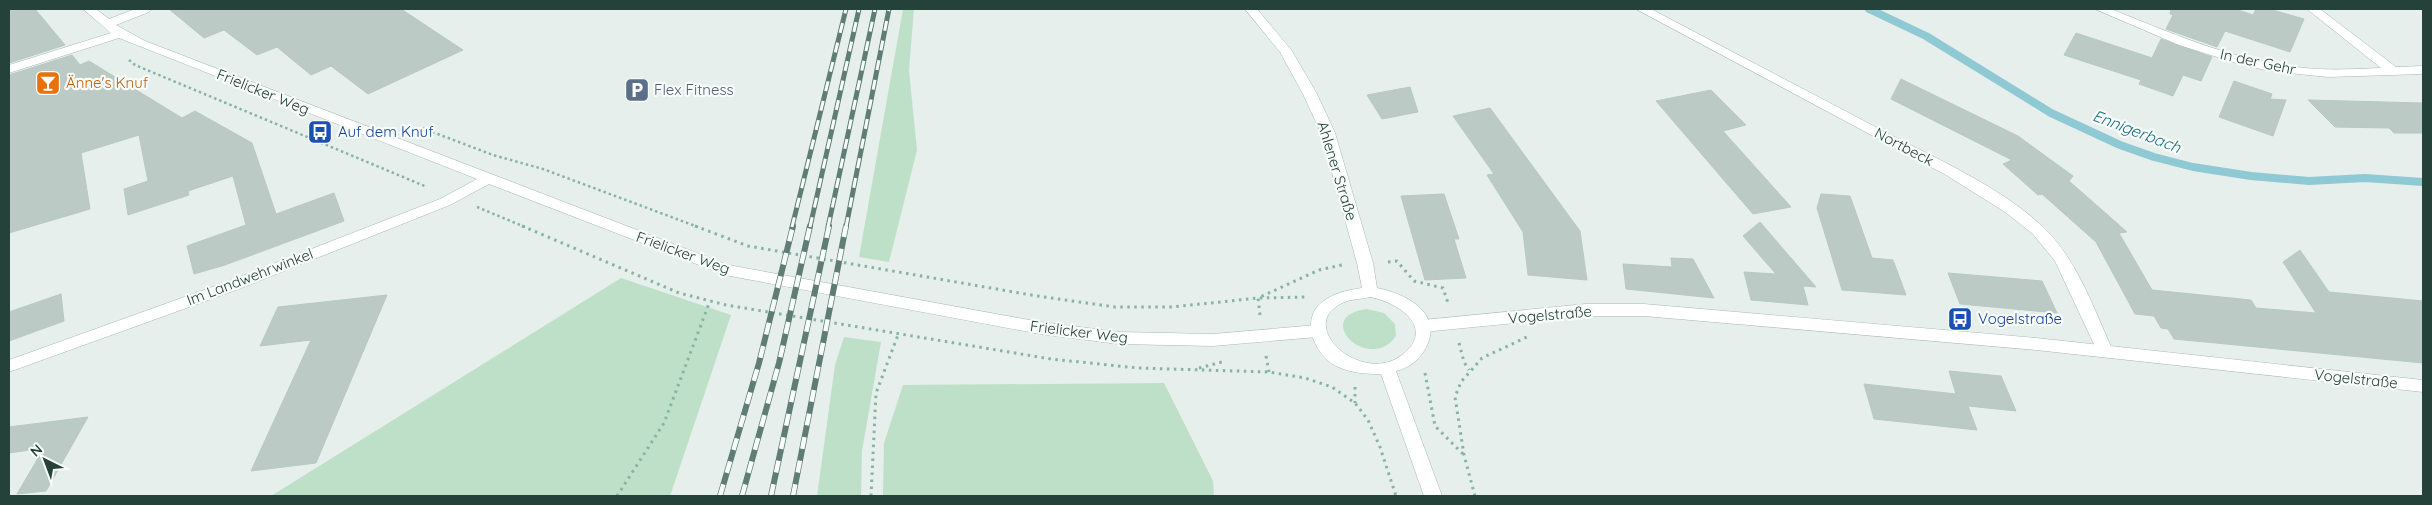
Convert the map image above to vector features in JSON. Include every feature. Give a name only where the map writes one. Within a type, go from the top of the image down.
[{"type":"street","name":"Frielicker Weg","points":[[90,9],[120,34],[725,270],[1040,328],[1120,338],[1213,340],[1317,332]]},
{"type":"street","points":[[107,24],[145,9]]},
{"type":"street","name":"Ahlener Straße","points":[[1251,9],[1286,51],[1310,94],[1328,133],[1365,263],[1370,292]]},
{"type":"street","name":"Nortbeck","points":[[1642,9],[1951,172],[1991,196],[2041,235],[2061,258],[2105,351]]},
{"type":"street","name":"In der Gehr","points":[[2101,9],[2176,40],[2252,63],[2327,74],[2423,70]]},
{"type":"street","points":[[2313,9],[2392,70]]},
{"type":"street","points":[[9,69],[120,34]]},
{"type":"street","name":"Im Landwehrwinkel","points":[[9,366],[244,281],[453,198],[488,179]]},
{"type":"street","points":[[1370,292],[1384,294],[1409,307],[1418,316],[1422,326],[1423,338],[1420,348],[1400,364],[1387,368],[1363,368],[1340,361],[1325,348],[1317,332],[1318,321],[1322,311],[1342,296],[1370,292]]},
{"type":"street","name":"Vogelstraße","points":[[1422,326],[1586,310],[1644,310],[2105,351],[2423,386]]},
{"type":"street","points":[[1387,368],[1433,496]]},
{"type":"path","points":[[120,34],[118,50],[135,65],[453,198]]},
{"type":"path","points":[[418,127],[493,155],[543,168],[748,246],[1037,296],[1115,307],[1172,307],[1258,298],[1342,296]]},
{"type":"path","points":[[617,496],[664,423],[697,331],[710,301]]},
{"type":"path","points":[[1475,496],[1464,455],[1455,397],[1461,382],[1482,358],[1522,342],[1556,314]]},
{"type":"path","points":[[871,496],[876,393],[898,335]]},
{"type":"path","points":[[1420,348],[1435,426],[1464,455]]},
{"type":"path","points":[[1269,372],[1305,378],[1332,387],[1355,403],[1368,420],[1380,447],[1396,496]]},
{"type":"green space","points":[[903,9],[914,9],[909,70],[917,150],[889,262],[859,257]]},
{"type":"green space","points":[[621,278],[731,315],[670,496],[271,496]]},
{"type":"green space","points":[[1367,309],[1384,313],[1395,324],[1396,336],[1385,346],[1372,349],[1360,346],[1350,340],[1344,331],[1344,322],[1351,314]]},
{"type":"green space","points":[[844,337],[881,342],[862,451],[861,496],[817,496],[835,365]]},
{"type":"green space","points":[[1164,383],[1213,481],[1214,496],[883,496],[884,443],[903,385]]},
{"type":"building","points":[[9,9],[35,9],[65,45],[9,63]]},
{"type":"building","points":[[169,9],[401,9],[463,50],[368,94],[331,66],[311,75],[277,47],[257,55],[224,30],[204,38]]},
{"type":"building","points":[[2171,9],[2235,9],[2253,15],[2256,9],[2269,9],[2304,19],[2290,52],[2225,31],[2217,47],[2166,29],[2173,15],[2170,14]]},
{"type":"building","points":[[2076,33],[2152,58],[2161,39],[2212,57],[2201,81],[2183,75],[2173,96],[2139,84],[2141,80],[2064,55]]},
{"type":"building","points":[[72,55],[80,65],[89,61],[182,118],[195,111],[252,143],[276,214],[334,193],[344,221],[225,265],[194,274],[187,246],[246,225],[233,176],[188,191],[189,195],[128,215],[124,189],[148,181],[139,135],[81,153],[90,209],[9,233],[9,75]]},
{"type":"building","points":[[1901,79],[2018,136],[2073,176],[2069,181],[2127,232],[2119,233],[2152,290],[2251,300],[2256,308],[2316,313],[2283,262],[2300,250],[2329,292],[2423,301],[2423,363],[2174,339],[2168,329],[2161,328],[2154,316],[2135,314],[2096,242],[2042,194],[2038,195],[2003,164],[2012,160],[1891,99]]},
{"type":"building","points":[[2234,81],[2272,94],[2270,99],[2286,100],[2273,136],[2219,117]]},
{"type":"building","points":[[1410,87],[1418,112],[1382,119],[1367,95]]},
{"type":"building","points":[[1711,90],[1746,125],[1723,131],[1791,207],[1753,214],[1656,101]]},
{"type":"building","points":[[2308,100],[2423,103],[2423,133],[2394,133],[2389,128],[2335,127]]},
{"type":"building","points":[[1490,108],[1580,231],[1587,280],[1528,275],[1523,232],[1487,175],[1494,174],[1453,116]]},
{"type":"building","points":[[1444,194],[1459,239],[1454,239],[1466,278],[1425,280],[1401,196]]},
{"type":"building","points":[[1821,194],[1850,196],[1872,258],[1893,260],[1906,295],[1842,290],[1817,208]]},
{"type":"building","points":[[1760,222],[1816,287],[1803,286],[1808,305],[1751,300],[1744,272],[1776,274],[1743,236]]},
{"type":"building","points":[[1671,258],[1693,259],[1714,298],[1626,289],[1623,264],[1672,267]]},
{"type":"building","points":[[1948,273],[2042,281],[2057,313],[1960,304]]},
{"type":"building","points":[[61,294],[64,321],[9,341],[9,312]]},
{"type":"building","points":[[387,295],[316,463],[251,471],[311,340],[260,346],[278,307]]},
{"type":"building","points":[[1949,371],[2001,376],[2016,411],[1968,406],[1977,430],[1874,419],[1864,384],[1956,394]]},
{"type":"building","points":[[88,417],[46,491],[17,494],[44,448],[9,453],[9,427]]},
{"type":"waterway","name":"Ennigerbach","points":[[1869,9],[1926,36],[2051,113],[2120,145],[2154,157],[2193,167],[2251,176],[2309,181],[2365,178],[2423,182]]},
{"type":"railway","points":[[792,227],[846,9]]},
{"type":"railway","points":[[810,227],[859,9]]},
{"type":"railway","points":[[828,227],[875,9]]},
{"type":"railway","points":[[846,227],[889,9]]},
{"type":"railway","points":[[720,496],[759,363],[793,226]]},
{"type":"railway","points":[[742,496],[779,363],[810,226]]},
{"type":"railway","points":[[771,496],[829,226]]},
{"type":"railway","points":[[793,496],[846,226]]},
{"type":"place","name":"Änne's Knuf","points":[[48,83]]},
{"type":"place","name":"Flex Fitness","points":[[637,90]]},
{"type":"place","name":"Auf dem Knuf","points":[[320,132]]},
{"type":"place","name":"Vogelstraße","points":[[1960,319]]}]
